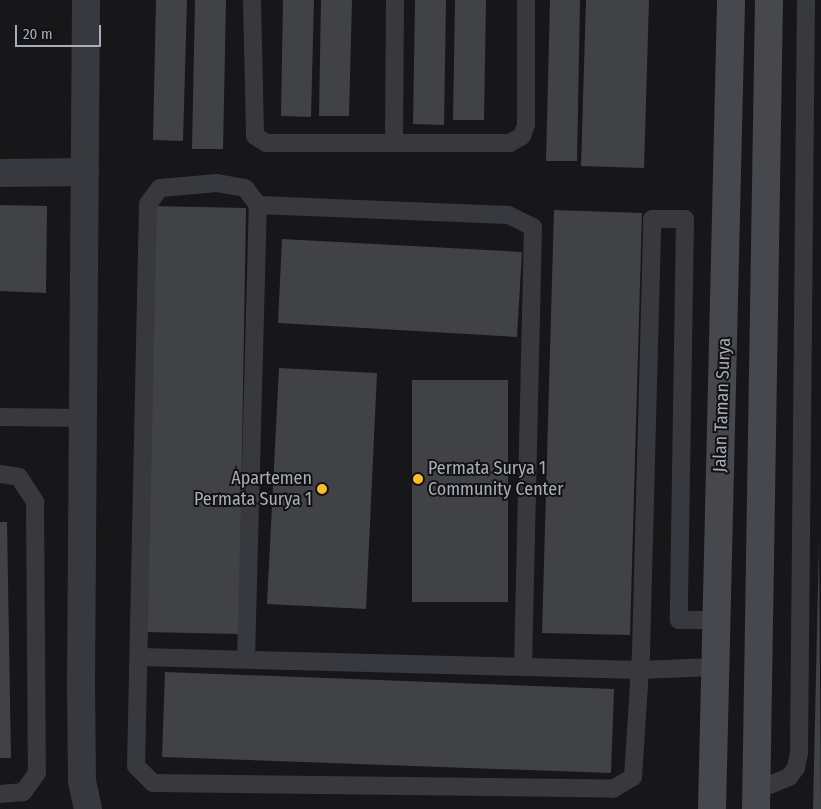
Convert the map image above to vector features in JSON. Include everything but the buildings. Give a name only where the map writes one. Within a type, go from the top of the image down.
[{"type":"street","points":[[86,0],[82,418],[82,781],[88,809]]},
{"type":"street","name":"Jalan Taman Surya","points":[[712,809],[731,0]]},
{"type":"street","points":[[757,800],[769,0]]},
{"type":"street","points":[[0,173],[85,172]]},
{"type":"lane","points":[[252,0],[256,136],[266,143],[510,143],[522,136],[526,125],[526,0]]},
{"type":"lane","points":[[394,143],[395,0]]},
{"type":"lane","points":[[757,800],[789,777],[796,768],[799,753],[806,0]]},
{"type":"lane","points":[[246,657],[258,205],[245,188],[216,183],[160,188],[148,204],[140,657],[136,766],[152,783],[613,789],[632,777],[640,670],[652,219],[685,219],[679,620],[716,620]]},
{"type":"lane","points":[[258,205],[508,214],[533,227],[523,667]]},
{"type":"lane","points":[[0,417],[82,418]]},
{"type":"lane","points":[[0,474],[19,477],[35,502],[37,773],[23,792],[0,794]]},
{"type":"lane","points":[[140,657],[246,657],[640,670],[714,668]]},
{"type":"place","name":"Permata Surya 1 Community Center","points":[[418,479]]},
{"type":"place","name":"Apartemen Permata Surya 1","points":[[322,489]]}]
